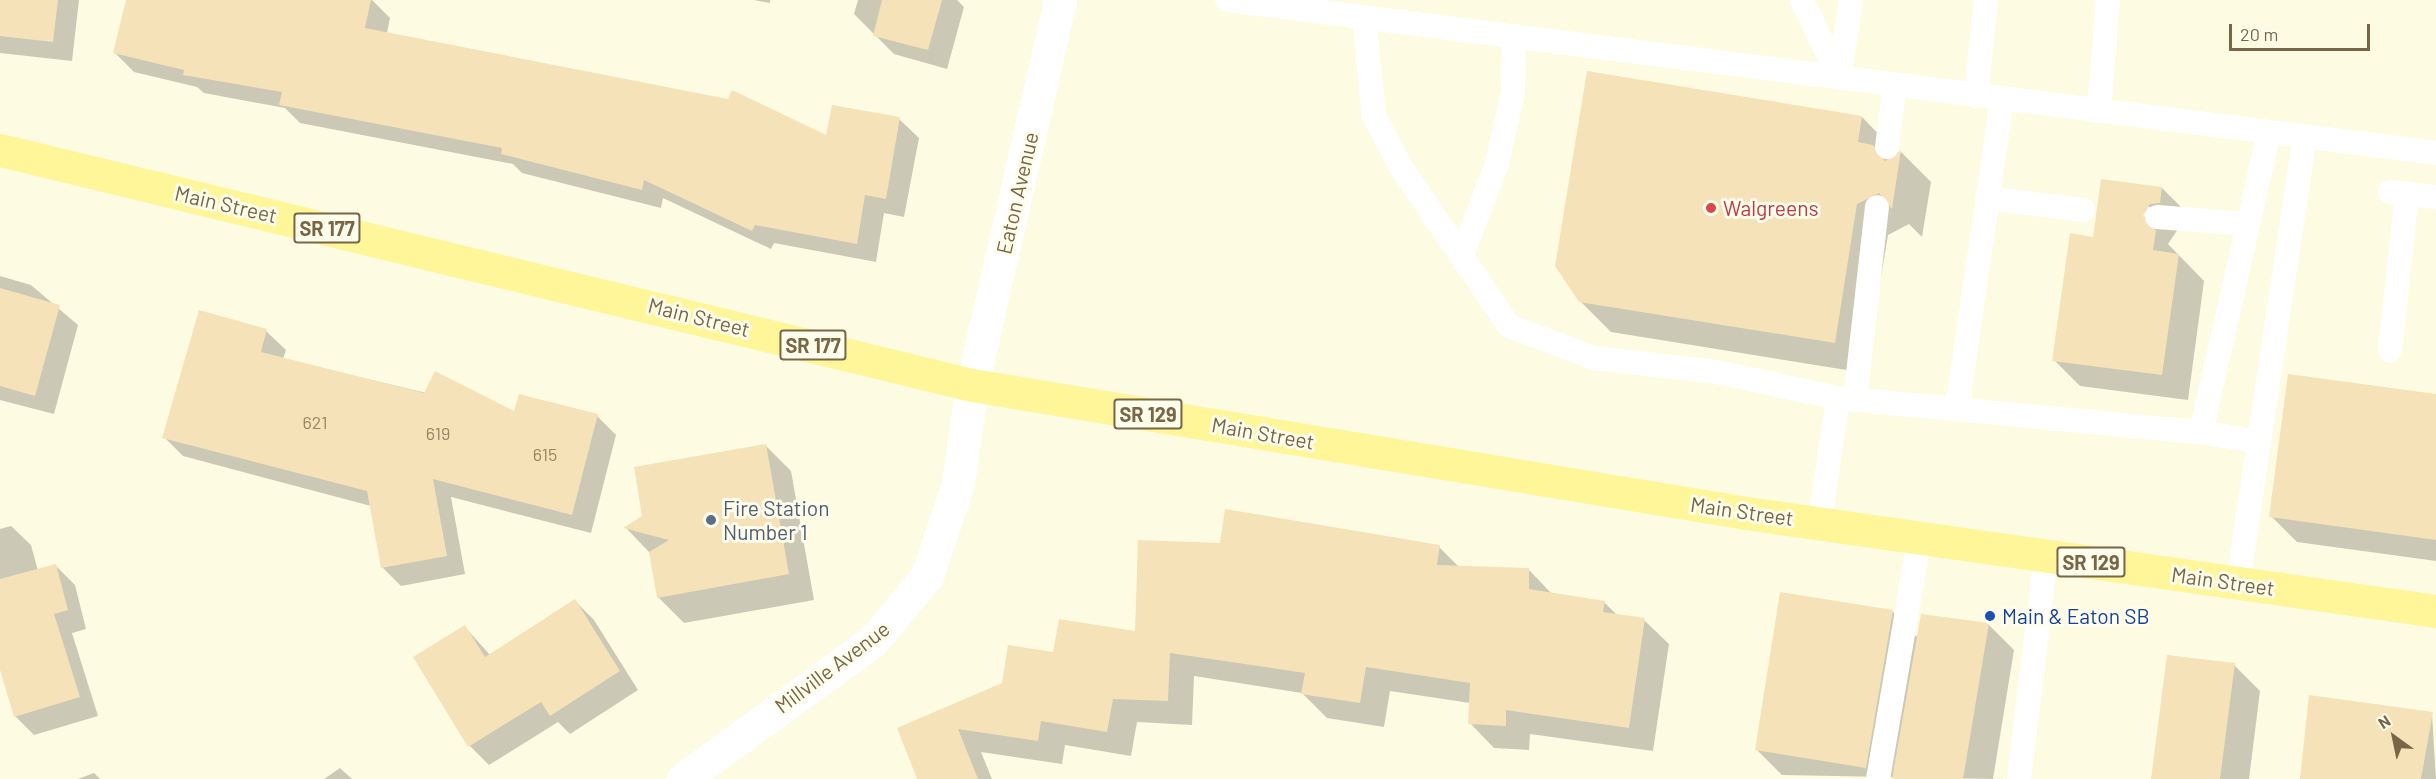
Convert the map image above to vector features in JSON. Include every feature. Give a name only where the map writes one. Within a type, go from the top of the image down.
[{"type":"main road","name":"Eaton Avenue","points":[[972,385],[1060,0]]},
{"type":"main road","name":"Main Street","points":[[0,150],[972,385],[1820,522],[2436,611]]},
{"type":"main road","name":"Millville Avenue","points":[[683,779],[873,641],[900,614],[927,576],[944,532],[958,484],[972,385]]},
{"type":"lane","points":[[1227,0],[1281,3],[1364,18],[2436,153]]},
{"type":"lane","points":[[1802,0],[1839,78]]},
{"type":"lane","points":[[1839,78],[1851,0]]},
{"type":"lane","points":[[1976,96],[1986,0]]},
{"type":"lane","points":[[2099,111],[2108,0]]},
{"type":"lane","points":[[1364,18],[1374,116],[1509,326],[1540,341],[1594,358],[1716,372],[1847,399],[2201,432],[2259,442]]},
{"type":"lane","points":[[1462,255],[1497,164],[1513,92],[1514,36]]},
{"type":"lane","points":[[1887,147],[1895,85]]},
{"type":"lane","points":[[1957,409],[2002,99]]},
{"type":"lane","points":[[2201,432],[2269,133]]},
{"type":"lane","points":[[2238,583],[2306,137]]},
{"type":"lane","points":[[2390,350],[2398,193],[2436,197]]},
{"type":"lane","points":[[1987,198],[2083,210]]},
{"type":"lane","points":[[1820,522],[1847,399],[1877,207]]},
{"type":"lane","points":[[2157,217],[2247,224]]},
{"type":"lane","points":[[1878,779],[1920,537]]},
{"type":"lane","points":[[2019,779],[2046,555]]},
{"type":"building","points":[[0,0],[58,0],[53,42],[0,36]]},
{"type":"building","points":[[126,0],[371,0],[365,28],[728,99],[732,90],[826,135],[832,105],[900,117],[886,199],[865,195],[857,244],[755,225],[752,231],[644,180],[642,190],[501,154],[502,148],[279,105],[282,92],[183,75],[184,70],[113,53]]},
{"type":"building","points":[[882,0],[942,0],[928,50],[873,36]]},
{"type":"building","name":"Walgreens","points":[[1587,71],[1862,116],[1858,142],[1873,145],[1885,161],[1901,150],[1892,209],[1879,193],[1857,204],[1835,343],[1579,302],[1555,266]]},
{"type":"building","points":[[2101,179],[2162,187],[2160,203],[2150,204],[2143,216],[2156,231],[2153,250],[2179,254],[2162,375],[2052,361],[2070,233],[2093,237]]},
{"type":"building","points":[[0,288],[60,305],[35,396],[0,386]]},
{"type":"building","points":[[199,310],[267,329],[261,352],[424,393],[435,371],[514,411],[519,394],[598,414],[572,515],[433,479],[447,556],[381,568],[367,491],[162,438]]},
{"type":"building","points":[[2288,374],[2436,394],[2436,540],[2269,517]]},
{"type":"building","name":"Fire Station Number 1","points":[[766,444],[789,574],[657,598],[649,552],[669,540],[623,528],[642,516],[634,467]]},
{"type":"building","points":[[1225,509],[1440,545],[1437,565],[1529,568],[1529,589],[1605,601],[1603,612],[1645,618],[1629,728],[1506,710],[1506,726],[1468,724],[1470,683],[1366,667],[1360,703],[1301,694],[1305,673],[1170,653],[1168,701],[1113,699],[1107,732],[1041,721],[1038,741],[958,729],[978,779],[917,779],[897,728],[1002,683],[1008,645],[1053,652],[1059,619],[1135,631],[1138,540],[1220,543]]},
{"type":"building","points":[[56,564],[68,610],[54,614],[80,697],[14,717],[0,670],[0,579]]},
{"type":"building","points":[[1780,592],[1893,610],[1866,768],[1755,750]]},
{"type":"building","points":[[575,599],[620,671],[550,716],[541,702],[468,747],[413,657],[465,625],[485,657]]},
{"type":"building","points":[[1921,614],[1989,623],[1963,779],[1892,779]]},
{"type":"building","points":[[2167,655],[2235,663],[2220,779],[2151,779]]},
{"type":"building","points":[[2309,695],[2433,712],[2421,779],[2300,779]]},
{"type":"place","name":"Walgreens","points":[[1711,208]]},
{"type":"place","name":"Fire Station Number 1","points":[[711,520]]},
{"type":"place","name":"Main & Eaton SB","points":[[1990,616]]}]
